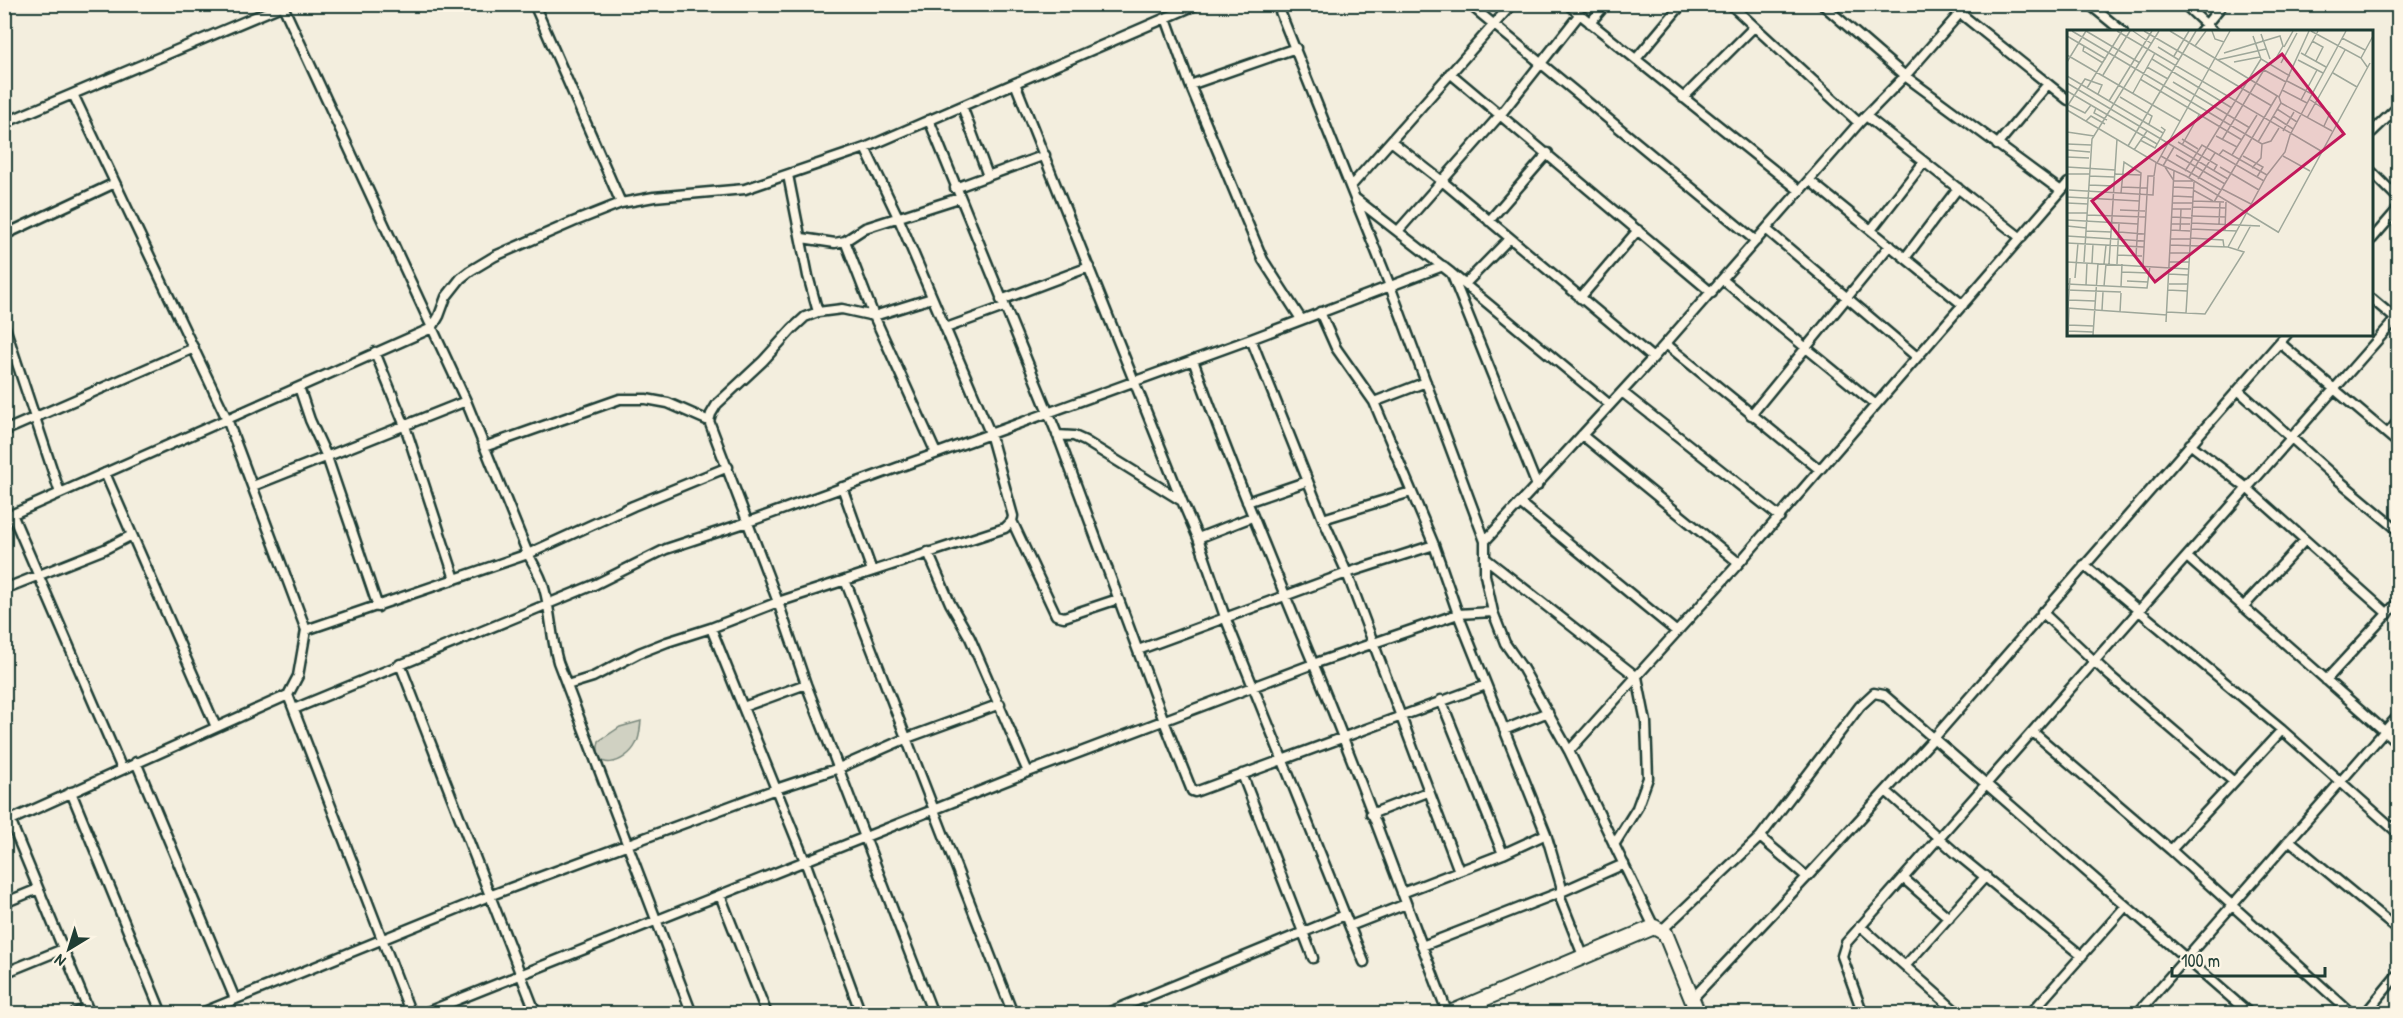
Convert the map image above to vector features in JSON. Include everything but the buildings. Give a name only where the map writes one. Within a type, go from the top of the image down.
[{"type":"main road","points":[[1448,1014],[1658,928],[1695,1007]]},
{"type":"street","points":[[534,4],[621,203]]},
{"type":"street","points":[[122,769],[38,576],[8,516],[432,328],[446,297],[461,278],[495,256],[621,203],[654,197],[734,191],[865,148],[1198,4]]},
{"type":"street","points":[[1277,4],[1390,286],[1485,542],[1485,576],[1493,612],[1505,643],[1523,669],[1569,751],[1614,845],[1658,928],[1760,837],[1860,706],[1874,693],[1884,694],[2250,1014]]},
{"type":"street","points":[[1469,4],[1756,241]]},
{"type":"street","points":[[1351,186],[1512,4]]},
{"type":"street","points":[[1567,4],[1800,191]]},
{"type":"street","points":[[1590,23],[1606,4]]},
{"type":"street","points":[[1636,59],[1682,4]]},
{"type":"street","points":[[1730,4],[1859,123]]},
{"type":"street","points":[[1822,4],[1905,76],[2061,191]]},
{"type":"street","points":[[1485,542],[1712,293],[1859,123],[1905,76],[1968,4]]},
{"type":"street","points":[[2090,4],[2119,30]]},
{"type":"street","points":[[2184,4],[2203,28],[2223,4]]},
{"type":"street","points":[[4,123],[285,5],[466,401],[528,554],[544,587],[551,634],[567,686],[692,1014]]},
{"type":"street","points":[[1960,13],[2048,84],[2067,96]]},
{"type":"street","points":[[1398,231],[1501,114],[1579,15]]},
{"type":"street","points":[[1166,18],[1190,85],[1263,260],[1301,320]]},
{"type":"street","points":[[1683,98],[1754,27]]},
{"type":"street","points":[[1190,85],[1296,48]]},
{"type":"street","points":[[1450,73],[1712,293]]},
{"type":"street","points":[[1015,83],[1198,538],[1225,617],[1364,962]]},
{"type":"street","points":[[1998,146],[2048,84]]},
{"type":"street","points":[[73,94],[227,418],[306,630],[298,676],[288,694],[7,822],[38,889],[88,1011],[74,1014]]},
{"type":"street","points":[[962,106],[988,176]]},
{"type":"street","points":[[2373,131],[2398,107]]},
{"type":"street","points":[[1866,116],[2021,238]]},
{"type":"street","points":[[929,120],[1048,412],[1192,791],[1195,792],[1486,685]]},
{"type":"street","points":[[1391,141],[1653,358]]},
{"type":"street","points":[[567,686],[593,677],[639,652],[778,602],[1005,528],[1012,521],[1014,516],[990,433],[898,217],[865,148]]},
{"type":"street","points":[[1490,221],[1548,153]]},
{"type":"street","points":[[956,188],[1045,155]]},
{"type":"street","points":[[1871,230],[1924,162]]},
{"type":"street","points":[[2373,173],[2398,198]]},
{"type":"street","points":[[788,175],[808,276],[818,312]]},
{"type":"street","points":[[1809,180],[1963,305]]},
{"type":"street","points":[[4,235],[115,183]]},
{"type":"street","points":[[1569,751],[1780,517],[2067,184]]},
{"type":"street","points":[[1905,258],[1958,188]]},
{"type":"street","points":[[802,238],[835,243],[845,241],[865,228],[959,198]]},
{"type":"street","points":[[1356,199],[1443,266],[1610,405]]},
{"type":"street","points":[[2373,238],[2398,209]]},
{"type":"street","points":[[1766,229],[1917,357]]},
{"type":"street","points":[[1580,298],[1638,230]]},
{"type":"street","points":[[1465,284],[1509,238]]},
{"type":"street","points":[[845,241],[874,316],[936,453]]},
{"type":"street","points":[[1751,415],[1804,347],[1890,245]]},
{"type":"street","points":[[294,709],[596,584],[666,549],[842,488],[1251,339],[1443,266]]},
{"type":"street","points":[[946,328],[1089,267]]},
{"type":"street","points":[[1451,273],[1537,486]]},
{"type":"street","points":[[1723,280],[1876,405]]},
{"type":"street","points":[[932,298],[874,316],[842,309],[818,312],[805,318],[717,404],[709,421],[778,602],[806,684],[933,1014]]},
{"type":"street","points":[[1852,1014],[1862,1011],[1841,954],[1846,943],[2397,320],[2373,300]]},
{"type":"street","points":[[1320,312],[1343,360],[1374,402],[1434,545],[1458,614],[1546,834],[1561,900],[1584,957]]},
{"type":"street","points":[[4,324],[60,493]]},
{"type":"street","points":[[1680,1014],[1695,1007],[2285,336]]},
{"type":"street","points":[[1251,339],[1374,642],[1459,872]]},
{"type":"street","points":[[2280,343],[2398,443]]},
{"type":"street","points":[[1666,344],[1820,470]]},
{"type":"street","points":[[4,431],[194,348]]},
{"type":"street","points":[[375,352],[405,426],[455,579]]},
{"type":"street","points":[[1193,360],[1219,433],[1283,596],[1313,664],[1448,1014]]},
{"type":"street","points":[[1374,402],[1426,382]]},
{"type":"street","points":[[299,387],[310,420],[327,457],[378,607]]},
{"type":"street","points":[[2238,390],[2290,439],[2398,530]]},
{"type":"street","points":[[1622,392],[1780,517]]},
{"type":"street","points":[[484,447],[620,399],[646,399],[668,403],[709,421]]},
{"type":"street","points":[[253,486],[466,401]]},
{"type":"street","points":[[2388,434],[2398,421]]},
{"type":"street","points":[[1057,435],[1074,436],[1085,441],[1182,501]]},
{"type":"street","points":[[1582,435],[1739,563]]},
{"type":"street","points":[[2190,444],[2248,489],[2388,614]]},
{"type":"street","points":[[306,630],[528,554],[633,506],[728,467]]},
{"type":"street","points":[[105,473],[216,727]]},
{"type":"street","points":[[1247,502],[1308,481]]},
{"type":"street","points":[[842,488],[872,571]]},
{"type":"street","points":[[1323,519],[1411,492]]},
{"type":"street","points":[[1521,504],[1677,632]]},
{"type":"street","points":[[1198,538],[1252,517]]},
{"type":"street","points":[[1012,521],[1056,615],[1064,617],[1118,599]]},
{"type":"street","points":[[4,589],[105,549],[132,535]]},
{"type":"street","points":[[2243,607],[2305,540]]},
{"type":"street","points":[[1138,650],[1347,573],[1434,545]]},
{"type":"street","points":[[928,552],[1000,704],[1028,772]]},
{"type":"street","points":[[2187,557],[2398,743]]},
{"type":"street","points":[[1485,558],[1636,677],[1646,722],[1648,778],[1637,808],[1614,845]]},
{"type":"street","points":[[2084,565],[2282,730],[2398,833]]},
{"type":"street","points":[[845,580],[1013,1014]]},
{"type":"street","points":[[2326,680],[2398,602]]},
{"type":"street","points":[[422,1014],[1028,772],[1254,686],[1458,614],[1493,612]]},
{"type":"street","points":[[2042,612],[2094,661],[2234,782]]},
{"type":"street","points":[[711,628],[805,861],[861,1014]]},
{"type":"street","points":[[400,664],[536,1014]]},
{"type":"street","points":[[743,707],[806,684]]},
{"type":"street","points":[[288,694],[411,1014]]},
{"type":"street","points":[[1441,700],[1503,854]]},
{"type":"street","points":[[199,1014],[489,896],[776,789],[839,768],[907,738],[1000,704]]},
{"type":"street","points":[[1504,730],[1548,712]]},
{"type":"street","points":[[2140,1012],[2398,716]]},
{"type":"street","points":[[2170,850],[2282,730]]},
{"type":"street","points":[[2034,732],[2170,850],[2352,1014]]},
{"type":"street","points":[[136,762],[235,999]]},
{"type":"street","points":[[1242,774],[1313,958]]},
{"type":"street","points":[[1886,791],[2082,956]]},
{"type":"street","points":[[71,792],[162,1014]]},
{"type":"street","points":[[1371,814],[1428,792]]},
{"type":"street","points":[[1402,893],[1503,854],[1546,834]]},
{"type":"street","points":[[1760,837],[1807,877]]},
{"type":"street","points":[[2289,840],[2398,930]]},
{"type":"street","points":[[1422,946],[1561,892],[1624,864]]},
{"type":"street","points":[[1906,965],[1986,876]]},
{"type":"street","points":[[1903,878],[1949,918]]},
{"type":"street","points":[[4,903],[38,889]]},
{"type":"street","points":[[720,895],[767,1014]]},
{"type":"street","points":[[1350,926],[1406,904]]},
{"type":"street","points":[[2030,1014],[2126,907]]},
{"type":"street","points":[[1105,1014],[1345,915]]},
{"type":"street","points":[[1860,926],[1959,1014]]},
{"type":"street","points":[[4,973],[63,949]]},
{"type":"street","points":[[2365,1014],[2398,974]]},
{"type":"shaded area","points":[[641,721],[636,744],[625,757],[611,762],[605,762],[600,758],[599,741],[620,727]]}]
